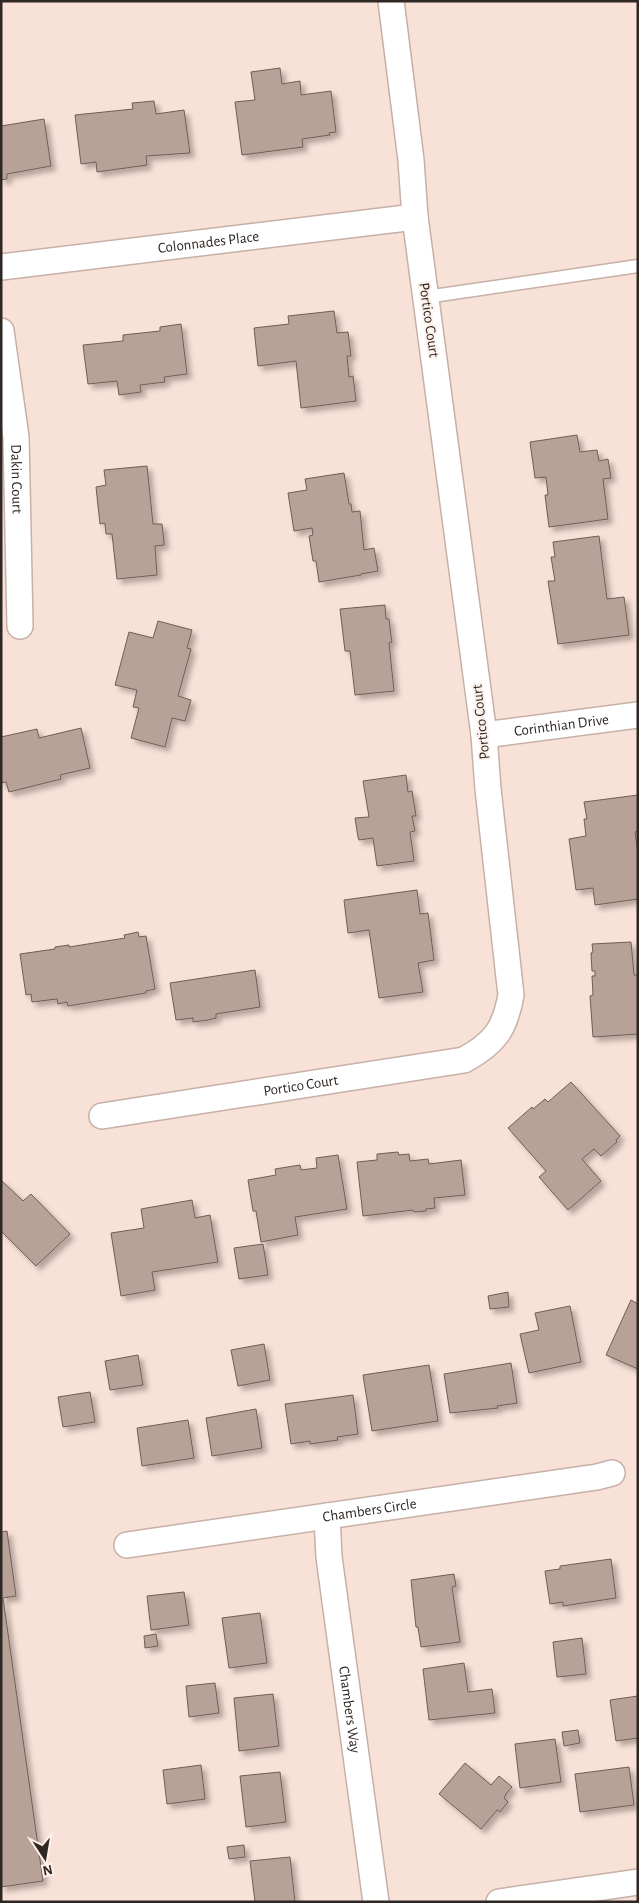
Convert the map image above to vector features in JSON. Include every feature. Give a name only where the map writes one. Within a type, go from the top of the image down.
[{"type":"street","name":"Portico Court","points":[[102,1116],[464,1060],[480,1051],[496,1037],[507,1017],[511,996],[488,789],[484,735],[415,217],[411,160],[391,1]]},
{"type":"street","name":"Colonnades Place","points":[[1,267],[415,217]]},
{"type":"street","name":"Dakin Court","points":[[1,331],[16,437],[20,626]]},
{"type":"street","name":"Corinthian Drive","points":[[484,735],[638,715]]},
{"type":"street","name":"Chambers Circle","points":[[127,1545],[612,1473]]},
{"type":"street","name":"Chambers Way","points":[[327,1516],[329,1557],[376,1902]]},
{"type":"street","points":[[499,1902],[638,1882]]},
{"type":"lane","points":[[426,297],[638,266]]},
{"type":"building","points":[[280,68],[282,84],[300,81],[301,95],[331,91],[336,132],[329,133],[330,135],[302,139],[303,147],[242,155],[235,102],[255,100],[251,72]]},
{"type":"building","points":[[154,101],[156,114],[184,110],[190,153],[146,156],[147,165],[97,172],[96,162],[81,164],[75,115],[133,109],[132,103]]},
{"type":"building","points":[[44,119],[51,166],[7,174],[7,179],[1,180],[1,126]]},
{"type":"building","points":[[334,311],[337,333],[348,332],[351,356],[347,356],[349,377],[353,376],[356,401],[301,408],[296,361],[258,366],[254,328],[289,324],[288,316]]},
{"type":"building","points":[[181,324],[187,374],[164,377],[165,382],[140,385],[141,392],[119,395],[117,381],[88,384],[83,345],[123,341],[123,335],[160,331],[160,327]]},
{"type":"building","points":[[577,435],[580,452],[597,450],[599,461],[608,459],[611,478],[603,479],[608,519],[549,527],[545,495],[548,495],[546,477],[535,478],[530,442]]},
{"type":"building","points":[[147,466],[153,524],[162,524],[164,542],[164,545],[155,546],[157,575],[117,579],[112,534],[106,534],[105,523],[100,524],[96,487],[106,485],[104,470]]},
{"type":"building","points":[[344,473],[352,512],[360,511],[364,550],[374,548],[378,571],[319,582],[316,561],[313,561],[309,536],[313,535],[312,528],[294,531],[288,493],[307,490],[305,479]]},
{"type":"building","points":[[599,536],[607,599],[624,597],[629,635],[558,644],[548,581],[555,581],[551,557],[555,557],[553,542]]},
{"type":"building","points":[[385,605],[386,619],[389,619],[392,642],[389,643],[394,691],[355,695],[350,651],[345,651],[340,609]]},
{"type":"building","points":[[158,621],[192,630],[187,648],[191,649],[178,696],[191,700],[185,721],[172,718],[165,747],[131,738],[139,708],[133,707],[137,690],[115,685],[129,632],[153,638]]},
{"type":"building","points":[[81,728],[90,768],[60,775],[61,779],[9,792],[6,782],[1,783],[1,737],[37,729],[39,738]]},
{"type":"building","points":[[406,775],[408,792],[412,791],[416,816],[412,816],[415,831],[410,832],[414,861],[377,866],[373,838],[359,840],[358,837],[355,818],[369,817],[363,781]]},
{"type":"building","points":[[638,795],[638,831],[635,832],[638,853],[638,899],[595,905],[593,888],[576,890],[569,839],[586,836],[584,819],[587,819],[584,802]]},
{"type":"building","points":[[417,890],[420,914],[428,913],[434,960],[418,963],[423,992],[379,998],[369,930],[348,933],[344,900]]},
{"type":"building","points":[[138,932],[139,937],[146,936],[155,989],[146,991],[146,993],[68,1006],[67,1002],[58,1004],[57,999],[32,1002],[31,994],[26,995],[20,954],[55,949],[55,947],[69,945],[69,947],[125,938],[124,935]]},
{"type":"building","points":[[631,942],[634,975],[638,975],[638,1034],[593,1037],[590,996],[593,995],[592,976],[595,976],[595,971],[592,971],[592,944]]},
{"type":"building","points":[[255,970],[260,1007],[216,1014],[216,1018],[208,1020],[193,1022],[193,1018],[176,1020],[170,983]]},
{"type":"building","points":[[571,1082],[620,1136],[616,1140],[617,1142],[601,1156],[594,1149],[582,1159],[601,1181],[568,1210],[539,1177],[546,1171],[508,1128],[532,1107],[533,1109],[545,1099],[548,1102]]},
{"type":"building","points":[[398,1152],[399,1155],[409,1154],[410,1161],[428,1159],[429,1164],[461,1160],[465,1195],[434,1198],[435,1208],[426,1209],[426,1211],[414,1212],[413,1210],[363,1216],[357,1162],[377,1160],[377,1154]]},
{"type":"building","points":[[338,1155],[347,1209],[295,1217],[298,1235],[261,1242],[248,1180],[276,1175],[275,1169],[300,1165],[301,1170],[317,1168],[316,1158]]},
{"type":"building","points":[[1,1180],[23,1201],[31,1194],[70,1234],[36,1266],[1,1231]]},
{"type":"building","points":[[192,1200],[195,1218],[210,1215],[218,1262],[152,1272],[155,1290],[121,1296],[111,1233],[144,1228],[141,1209]]},
{"type":"building","points":[[263,1244],[268,1275],[239,1279],[234,1248]]},
{"type":"building","points":[[508,1292],[509,1307],[490,1309],[488,1296]]},
{"type":"building","points":[[631,1300],[638,1304],[638,1369],[606,1355]]},
{"type":"building","points":[[570,1306],[581,1362],[529,1373],[520,1334],[539,1330],[535,1313]]},
{"type":"building","points":[[264,1344],[270,1380],[238,1386],[231,1350]]},
{"type":"building","points":[[138,1355],[143,1385],[110,1390],[105,1361]]},
{"type":"building","points":[[511,1363],[517,1403],[497,1406],[498,1408],[450,1413],[444,1374]]},
{"type":"building","points":[[429,1365],[438,1421],[372,1431],[363,1375]]},
{"type":"building","points":[[90,1392],[95,1422],[63,1427],[58,1397]]},
{"type":"building","points":[[353,1395],[358,1434],[337,1437],[338,1440],[310,1444],[310,1441],[291,1444],[285,1404]]},
{"type":"building","points":[[256,1409],[262,1448],[212,1456],[206,1418]]},
{"type":"building","points":[[188,1420],[194,1458],[142,1466],[137,1428]]},
{"type":"building","points":[[7,1531],[16,1596],[3,1598],[43,1881],[1,1887],[1,1532]]},
{"type":"building","points":[[611,1559],[616,1598],[563,1606],[563,1602],[550,1604],[545,1571],[560,1569],[560,1566]]},
{"type":"building","points":[[454,1574],[456,1586],[452,1587],[460,1642],[421,1647],[418,1627],[416,1627],[411,1580]]},
{"type":"building","points":[[184,1592],[189,1625],[151,1630],[147,1596]]},
{"type":"building","points":[[260,1613],[267,1663],[229,1668],[222,1618]]},
{"type":"building","points":[[156,1634],[158,1646],[145,1648],[144,1636]]},
{"type":"building","points":[[582,1638],[586,1674],[557,1677],[553,1642]]},
{"type":"building","points":[[464,1663],[468,1692],[492,1689],[495,1713],[429,1720],[423,1669]]},
{"type":"building","points":[[215,1683],[219,1713],[189,1717],[186,1686]]},
{"type":"building","points":[[273,1694],[279,1746],[239,1751],[234,1698]]},
{"type":"building","points":[[638,1696],[638,1738],[616,1741],[610,1700]]},
{"type":"building","points":[[578,1730],[580,1743],[564,1746],[562,1732]]},
{"type":"building","points":[[555,1739],[561,1782],[520,1788],[515,1744]]},
{"type":"building","points":[[465,1763],[491,1785],[499,1776],[512,1787],[504,1798],[508,1802],[500,1812],[497,1810],[481,1829],[439,1794]]},
{"type":"building","points":[[201,1765],[205,1799],[167,1804],[163,1770]]},
{"type":"building","points":[[629,1767],[634,1805],[580,1812],[575,1774]]},
{"type":"building","points":[[280,1772],[286,1822],[246,1827],[240,1776]]},
{"type":"building","points":[[244,1845],[245,1857],[229,1859],[227,1847]]},
{"type":"building","points":[[290,1857],[295,1902],[255,1902],[250,1861]]}]
